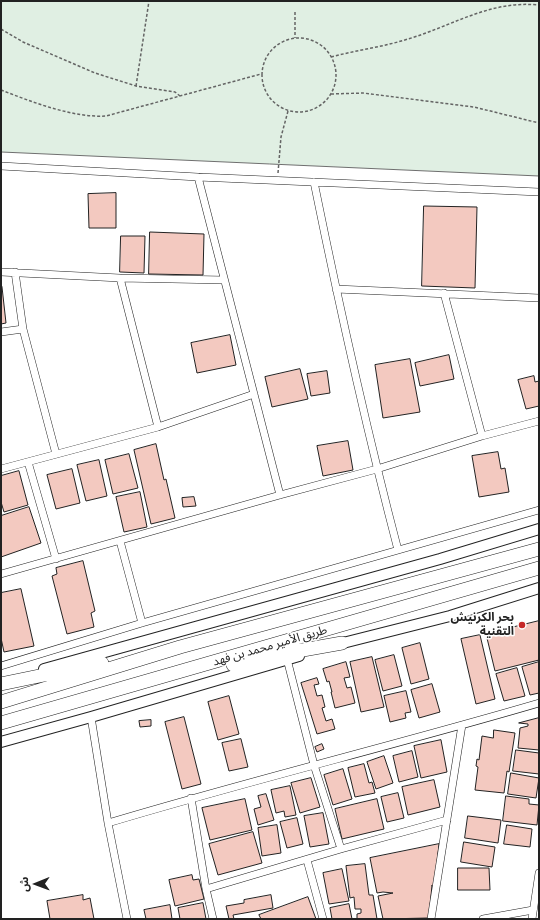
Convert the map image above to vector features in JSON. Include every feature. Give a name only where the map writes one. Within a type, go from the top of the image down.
[{"type":"highway","name":"طريق الأمير محمد بن فهد","points":[[1,702],[180,647],[539,549]]},
{"type":"highway","name":"طريق الأمير محمد بن فهد","points":[[1,723],[539,568]]},
{"type":"highway","points":[[97,696],[269,656],[342,642]]},
{"type":"highway","points":[[1,683],[180,647]]},
{"type":"main road","points":[[1,683],[158,637],[440,559],[539,529]]},
{"type":"main road","points":[[1,742],[91,717],[342,642],[450,616],[539,588]]},
{"type":"street","points":[[1,166],[198,177],[539,192]]},
{"type":"street","points":[[198,177],[280,495]]},
{"type":"street","points":[[314,182],[336,289],[377,470],[398,550]]},
{"type":"street","points":[[1,272],[120,278],[224,280]]},
{"type":"street","points":[[15,272],[23,329],[56,454]]},
{"type":"street","points":[[120,278],[158,427]]},
{"type":"street","points":[[336,289],[539,298]]},
{"type":"street","points":[[444,293],[482,436]]},
{"type":"street","points":[[1,332],[23,329]]},
{"type":"street","points":[[1,469],[158,427],[254,394]]},
{"type":"street","points":[[1,574],[280,495],[377,470],[482,436],[539,421]]},
{"type":"street","points":[[28,462],[56,559]]},
{"type":"street","points":[[1,666],[142,623],[539,510]]},
{"type":"street","points":[[120,541],[142,623]]},
{"type":"street","points":[[287,659],[314,765],[341,849]]},
{"type":"street","points":[[108,823],[191,798],[539,703]]},
{"type":"street","points":[[91,717],[108,823],[127,919]]},
{"type":"street","points":[[431,919],[462,725]]},
{"type":"street","points":[[191,798],[206,889],[213,919]]},
{"type":"street","points":[[206,889],[341,849],[447,820]]},
{"type":"street","points":[[307,860],[323,919]]},
{"type":"street","points":[[532,919],[539,873]]},
{"type":"street","points":[[483,919],[533,910]]},
{"type":"path","points":[[136,86],[149,1]]},
{"type":"path","points":[[331,57],[389,45],[425,34],[476,11],[519,2],[539,5]]},
{"type":"path","points":[[295,12],[295,38]]},
{"type":"path","points":[[1,29],[23,42],[77,66],[136,86],[175,92],[180,96]]},
{"type":"path","points":[[295,38],[314,41],[325,49],[331,57],[336,74],[334,87],[331,94],[322,104],[310,111],[299,113],[288,111],[278,106],[268,96],[262,84],[261,74],[263,63],[270,51],[280,42],[295,38]]},
{"type":"path","points":[[1,90],[56,109],[96,116],[106,116],[261,74]]},
{"type":"path","points":[[331,94],[363,93],[474,107],[539,123]]},
{"type":"path","points":[[278,180],[281,137],[288,111]]},
{"type":"green space","points":[[1,1],[539,1],[539,176],[1,152]]},
{"type":"building","points":[[116,193],[116,228],[89,228],[88,194]]},
{"type":"building","points":[[424,206],[477,207],[475,288],[422,286]]},
{"type":"building","points":[[150,232],[204,234],[203,275],[149,274]]},
{"type":"building","points":[[121,236],[145,236],[144,273],[120,272]]},
{"type":"building","points":[[2,287],[6,323],[1,324],[1,288]]},
{"type":"building","points":[[230,335],[236,365],[197,373],[191,343]]},
{"type":"building","points":[[449,355],[454,379],[420,386],[415,363]]},
{"type":"building","points":[[410,359],[420,412],[383,418],[375,365]]},
{"type":"building","points":[[300,369],[308,399],[272,407],[265,377]]},
{"type":"building","points":[[327,371],[330,393],[311,396],[307,374]]},
{"type":"building","points":[[534,376],[535,382],[539,381],[539,406],[526,409],[518,380]]},
{"type":"building","points":[[348,441],[353,470],[323,476],[317,446]]},
{"type":"building","points":[[156,444],[164,480],[166,479],[175,518],[151,524],[134,450]]},
{"type":"building","points":[[498,452],[501,469],[505,468],[509,492],[479,497],[472,456]]},
{"type":"building","points":[[129,454],[138,488],[113,494],[105,460]]},
{"type":"building","points":[[99,460],[107,496],[86,501],[77,465]]},
{"type":"building","points":[[72,469],[80,503],[56,509],[47,475]]},
{"type":"building","points":[[19,471],[28,505],[4,512],[1,502],[1,476]]},
{"type":"building","points":[[140,492],[147,527],[124,532],[116,497]]},
{"type":"building","points":[[194,497],[196,506],[183,507],[182,498]]},
{"type":"building","points":[[29,507],[41,543],[1,557],[1,516]]},
{"type":"building","points":[[83,561],[95,611],[91,613],[94,627],[67,634],[52,576],[57,574],[56,568]]},
{"type":"building","points":[[21,589],[34,646],[4,652],[1,638],[1,593]]},
{"type":"building","points":[[539,621],[539,660],[495,671],[486,634]]},
{"type":"building","points":[[480,635],[495,699],[476,704],[461,639]]},
{"type":"building","points":[[420,643],[429,679],[411,684],[402,648]]},
{"type":"building","points":[[394,655],[402,686],[383,691],[375,660]]},
{"type":"building","points":[[372,657],[384,707],[361,712],[350,662]]},
{"type":"building","points":[[346,662],[350,677],[344,678],[347,688],[351,687],[355,703],[335,708],[329,681],[327,682],[323,669]]},
{"type":"building","points":[[539,662],[539,693],[530,695],[522,667]]},
{"type":"building","points":[[517,668],[525,696],[504,701],[496,674]]},
{"type":"building","points":[[317,678],[319,684],[314,685],[317,696],[322,695],[325,707],[322,708],[326,721],[332,719],[335,729],[317,734],[301,683]]},
{"type":"building","points":[[432,684],[440,712],[419,718],[411,690]]},
{"type":"building","points":[[406,691],[411,712],[405,713],[406,718],[390,722],[384,696]]},
{"type":"building","points":[[229,696],[239,734],[218,740],[208,702]]},
{"type":"building","points":[[184,717],[201,784],[182,789],[165,722]]},
{"type":"building","points":[[539,718],[539,750],[518,748],[520,728],[528,726],[528,724],[519,723]]},
{"type":"building","points":[[151,720],[151,726],[140,727],[139,721]]},
{"type":"building","points":[[494,730],[515,733],[504,793],[475,790],[478,767],[476,766],[477,759],[479,760],[482,736],[493,738]]},
{"type":"building","points":[[241,739],[248,767],[229,771],[222,743]]},
{"type":"building","points":[[441,740],[447,772],[421,778],[414,746]]},
{"type":"building","points":[[322,744],[324,749],[317,752],[315,747]]},
{"type":"building","points":[[516,750],[539,753],[539,774],[513,771]]},
{"type":"building","points":[[412,751],[418,777],[399,782],[393,756]]},
{"type":"building","points":[[384,756],[393,783],[376,789],[367,762]]},
{"type":"building","points":[[364,764],[369,783],[372,782],[375,793],[355,797],[348,768]]},
{"type":"building","points":[[343,769],[352,799],[333,805],[324,775]]},
{"type":"building","points":[[511,773],[539,778],[536,798],[508,794]]},
{"type":"building","points":[[311,778],[320,807],[300,813],[291,783]]},
{"type":"building","points":[[434,780],[440,807],[408,815],[402,787]]},
{"type":"building","points":[[290,786],[296,815],[285,817],[284,811],[276,813],[271,790]]},
{"type":"building","points":[[398,793],[404,818],[387,822],[381,797]]},
{"type":"building","points":[[266,794],[274,820],[258,825],[254,809],[261,807],[258,796]]},
{"type":"building","points":[[506,796],[529,799],[529,804],[539,805],[537,825],[503,821]]},
{"type":"building","points":[[245,799],[252,830],[210,840],[202,808]]},
{"type":"building","points":[[377,799],[384,829],[342,839],[335,809]]},
{"type":"building","points":[[323,813],[329,844],[310,847],[304,816]]},
{"type":"building","points":[[468,816],[501,820],[498,843],[465,838]]},
{"type":"building","points":[[297,818],[303,844],[287,848],[280,822]]},
{"type":"building","points":[[277,825],[281,853],[262,856],[258,828]]},
{"type":"building","points":[[507,825],[532,829],[530,847],[504,844]]},
{"type":"building","points":[[253,832],[262,863],[218,875],[209,844]]},
{"type":"building","points":[[464,842],[495,847],[492,867],[461,862]]},
{"type":"building","points":[[439,844],[434,892],[432,885],[429,918],[383,919],[378,896],[393,893],[377,893],[370,858]]},
{"type":"building","points":[[365,864],[369,895],[373,895],[377,919],[357,919],[357,914],[361,913],[361,909],[355,909],[354,897],[350,898],[346,866]]},
{"type":"building","points":[[458,868],[489,868],[490,890],[458,890]]},
{"type":"building","points":[[342,869],[349,901],[329,904],[323,873]]},
{"type":"building","points":[[192,875],[193,880],[199,879],[204,899],[175,906],[169,880]]},
{"type":"building","points":[[83,895],[83,900],[90,898],[94,919],[50,919],[47,901]]},
{"type":"building","points":[[271,895],[273,908],[233,915],[234,919],[229,919],[226,906],[244,903],[244,900]]},
{"type":"building","points":[[308,897],[316,919],[261,919],[259,915]]},
{"type":"building","points":[[203,903],[206,919],[180,919],[178,908]]},
{"type":"building","points":[[349,904],[352,919],[332,919],[330,908]]},
{"type":"building","points":[[170,905],[172,919],[146,919],[144,910]]},
{"type":"place","name":"بحر الكرنيش التقنية","points":[[522,625]]}]
